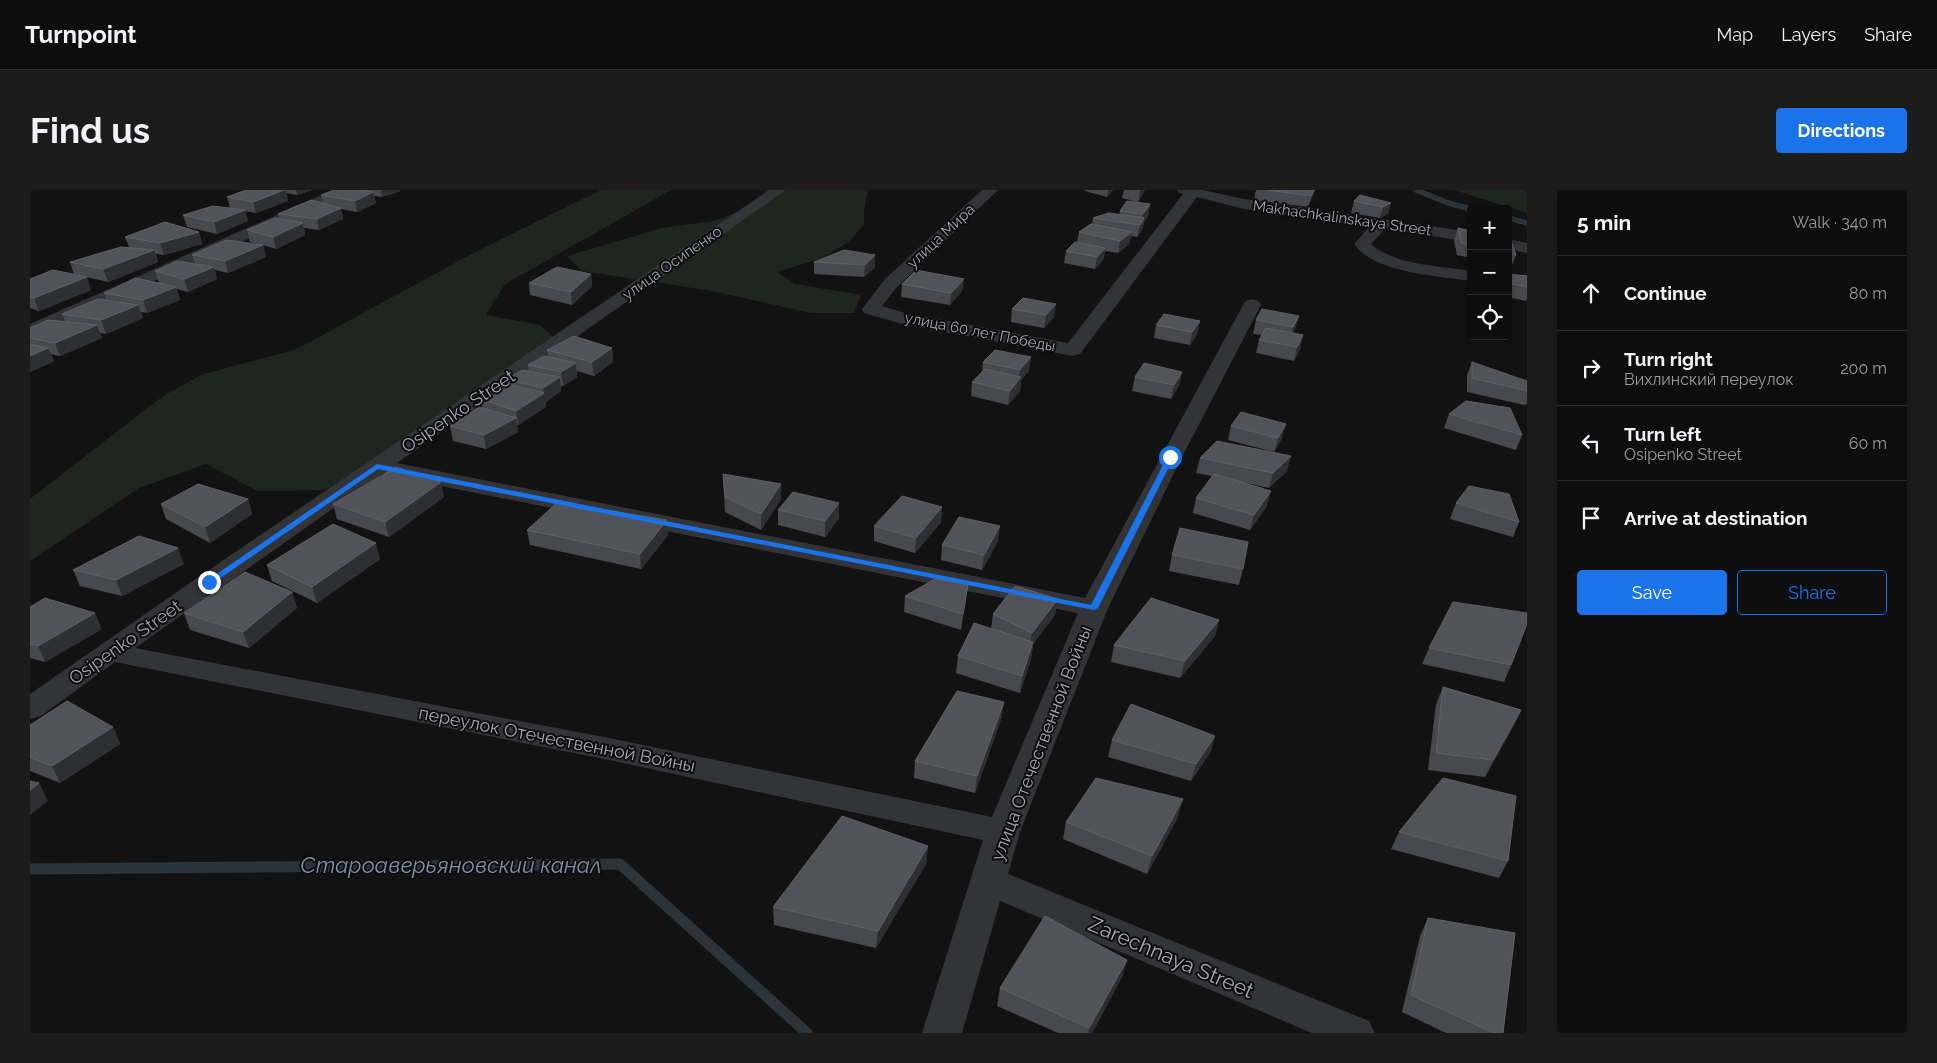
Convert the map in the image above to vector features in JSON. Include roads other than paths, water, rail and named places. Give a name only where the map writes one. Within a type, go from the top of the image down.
[{"type":"street","points":[[30,331],[345,190]]},
{"type":"street","name":"Osipenko Street","points":[[30,709],[377,466],[778,190]]},
{"type":"street","name":"улица Мира","points":[[891,283],[991,190]]},
{"type":"street","name":"улица 60 лет Победы","points":[[891,283],[872,308],[902,318],[1073,350],[1188,191]]},
{"type":"street","name":"Makhachkalinskaya Street","points":[[1188,191],[1244,204],[1467,236]]},
{"type":"street","points":[[1380,225],[1362,244],[1366,251],[1379,258],[1467,275]]},
{"type":"street","points":[[1512,245],[1527,248]]},
{"type":"street","name":"улица Отечественной Войны","points":[[942,1033],[1003,832],[1094,608],[1170,457],[1252,305]]},
{"type":"street","points":[[377,466],[1094,608]]},
{"type":"street","name":"переулок Отечественной Войны","points":[[109,652],[599,747],[1003,832]]},
{"type":"street","name":"Zarechnaya Street","points":[[987,880],[1355,1033]]},
{"type":"waterway","points":[[1416,190],[1448,203],[1467,208]]},
{"type":"waterway","points":[[1512,219],[1527,223]]},
{"type":"waterway","name":"Староаверьяновский канал","points":[[30,869],[620,864],[807,1033]]}]
